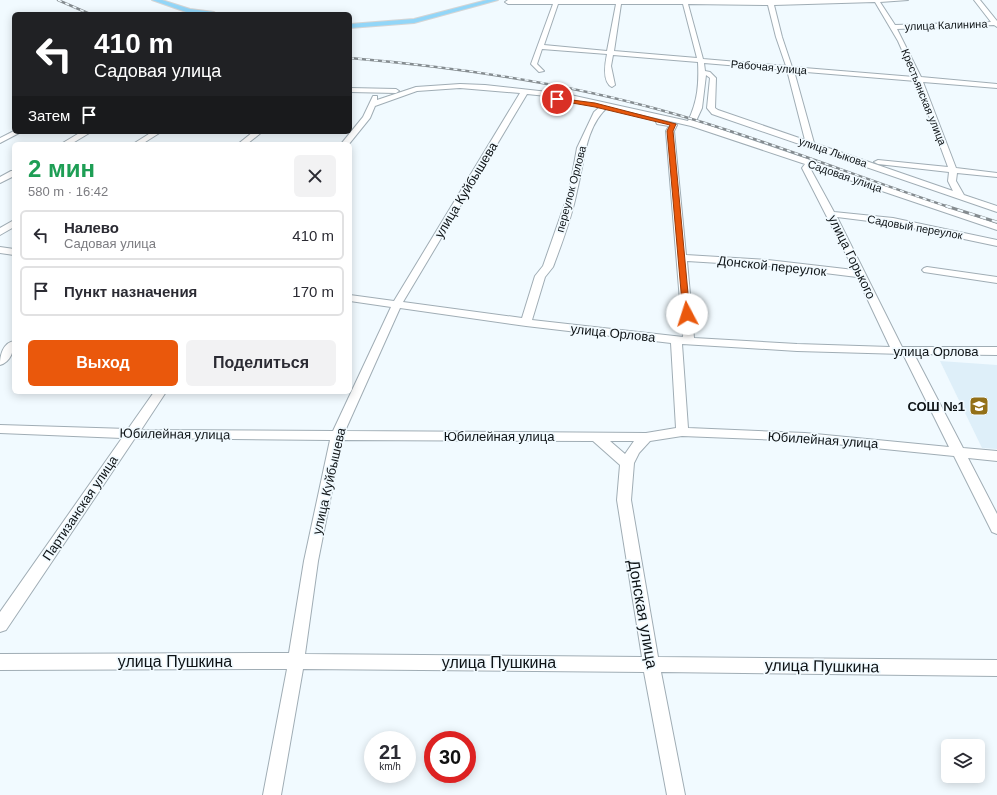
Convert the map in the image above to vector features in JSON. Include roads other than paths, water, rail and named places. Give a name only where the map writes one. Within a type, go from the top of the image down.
[{"type":"main road","points":[[155,0],[189,11],[197,12]]},
{"type":"main road","points":[[352,26],[414,21],[495,0]]},
{"type":"street","points":[[508,2],[770,2],[905,0]]},
{"type":"street","points":[[977,0],[996,24]]},
{"type":"street","points":[[541,71],[534,64],[541,48],[556,1]]},
{"type":"street","points":[[612,85],[609,80],[610,71],[608,66],[619,1]]},
{"type":"street","name":"Крестьянская улица","points":[[877,1],[895,27],[919,80],[953,170],[952,181],[960,196]]},
{"type":"street","points":[[685,2],[697,44],[703,90],[702,101],[693,122]]},
{"type":"street","points":[[770,2],[810,144]]},
{"type":"street","name":"улица Калинина","points":[[895,27],[996,24]]},
{"type":"street","name":"Рабочая улица","points":[[541,48],[997,86]]},
{"type":"street","name":"улица Лыкова","points":[[701,72],[708,74],[713,78],[711,108],[716,112],[853,158],[997,209]]},
{"type":"street","name":"Садовая улица","points":[[352,88],[370,88],[376,91],[409,90],[437,92],[489,87],[525,91],[557,99],[606,106],[693,122],[809,164],[997,227]]},
{"type":"street","points":[[373,104],[409,90]]},
{"type":"street","points":[[347,142],[366,118],[377,94],[376,91]]},
{"type":"street","name":"улица Куйбышева","points":[[272,795],[296,661],[311,561],[337,435],[397,304],[525,91]]},
{"type":"street","name":"Садовая улица","points":[[606,106],[673,124],[670,131],[682,258]]},
{"type":"street","name":"переулок Орлова","points":[[526,323],[540,276],[548,267],[573,192],[581,148],[598,112],[606,106]]},
{"type":"street","points":[[0,141],[13,134]]},
{"type":"street","points":[[69,142],[83,134]]},
{"type":"street","points":[[140,142],[153,134]]},
{"type":"street","points":[[245,142],[255,134]]},
{"type":"street","points":[[853,158],[916,167],[997,175]]},
{"type":"street","name":"улица Горького","points":[[809,164],[806,168],[832,214],[861,274],[958,452],[997,528]]},
{"type":"street","points":[[0,180],[12,174]]},
{"type":"street","name":"Садовый переулок","points":[[832,214],[893,221],[997,243]]},
{"type":"street","points":[[0,232],[12,224]]},
{"type":"street","points":[[0,250],[12,252]]},
{"type":"street","points":[[682,258],[689,341]]},
{"type":"street","name":"Донской переулок","points":[[682,258],[768,263],[861,274]]},
{"type":"street","points":[[927,270],[997,280]]},
{"type":"street","name":"улица Орлова","points":[[352,298],[526,323],[676,340],[788,349],[997,351]]},
{"type":"street","points":[[676,340],[682,432]]},
{"type":"street","points":[[0,361],[12,346]]},
{"type":"street","name":"Партизанская улица","points":[[0,625],[159,394]]},
{"type":"street","name":"Юбилейная улица","points":[[0,429],[131,434],[646,437],[682,432],[805,437],[997,456]]},
{"type":"street","points":[[595,436],[627,463]]},
{"type":"street","name":"Донская улица","points":[[646,437],[634,450],[627,463],[624,481],[624,500],[651,664],[676,795]]},
{"type":"street","name":"улица Пушкина","points":[[0,662],[296,661],[997,668]]},
{"type":"railway","points":[[58,0],[85,12]]},
{"type":"railway","points":[[352,58],[505,76],[581,90],[619,99],[731,131],[946,206]]},
{"type":"railway","points":[[946,206],[997,222]]},
{"type":"place","name":"СОШ №1","points":[[979,406]]}]
